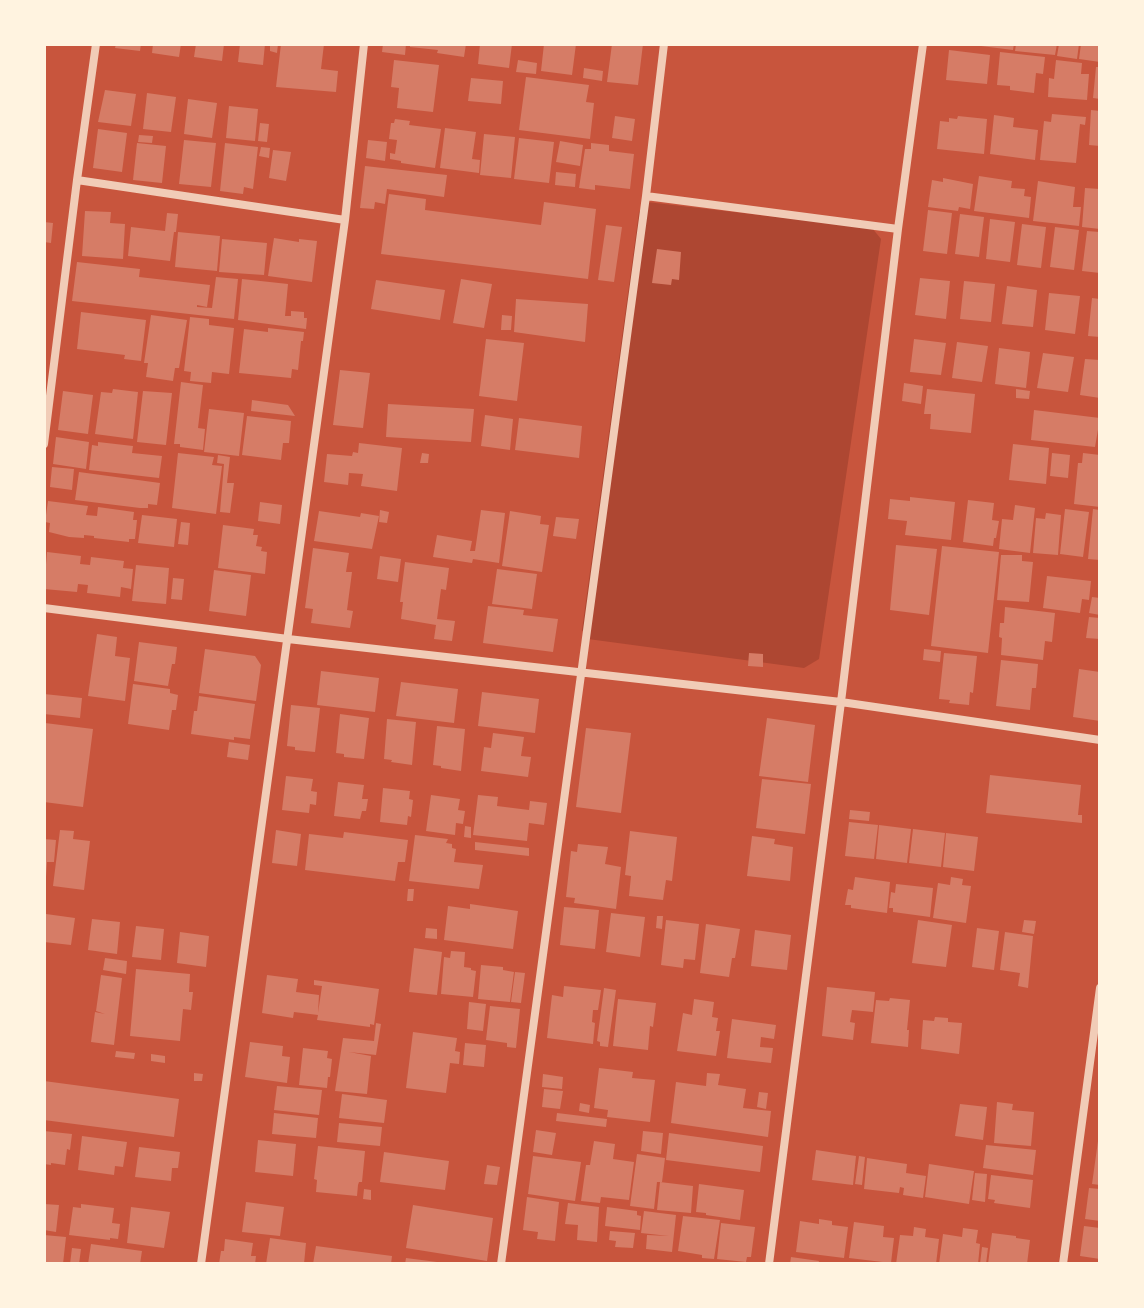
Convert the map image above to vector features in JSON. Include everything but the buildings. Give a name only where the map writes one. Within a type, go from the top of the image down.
[{"type":"street","points":[[44,444],[96,44]]},
{"type":"street","points":[[201,1264],[345,220],[364,44]]},
{"type":"street","points":[[501,1264],[664,44]]},
{"type":"street","points":[[769,1264],[923,44]]},
{"type":"street","points":[[77,180],[345,220]]},
{"type":"street","points":[[646,196],[898,229]]},
{"type":"street","points":[[44,608],[841,702],[1100,740]]},
{"type":"street","points":[[1063,1264],[1100,988]]},
{"type":"shaded area","points":[[647,202],[872,228],[881,239],[819,659],[804,668],[588,639],[582,630],[639,212]]}]
